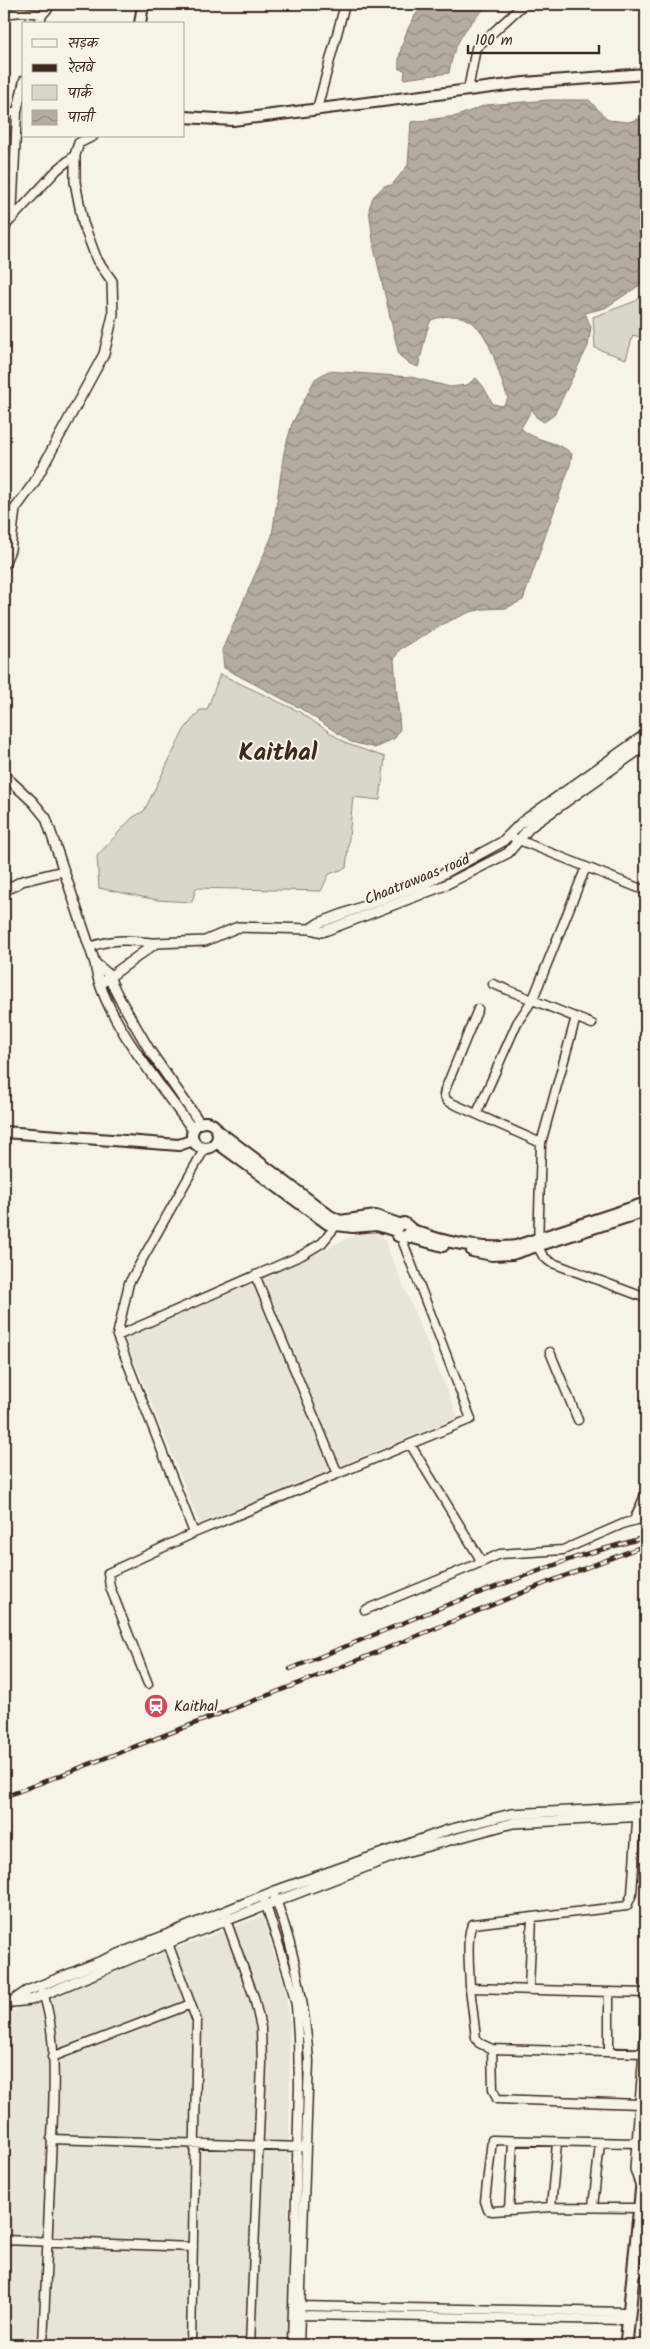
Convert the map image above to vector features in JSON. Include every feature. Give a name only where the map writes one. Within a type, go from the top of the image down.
[{"type":"main road","points":[[140,22],[142,4]]},
{"type":"main road","points":[[185,118],[233,120],[524,83],[646,74]]},
{"type":"main road","points":[[4,1132],[179,1145],[196,1131],[210,1123],[338,1223]]},
{"type":"main road","points":[[216,1142],[217,1130]]},
{"type":"main road","points":[[196,1131],[200,1147],[205,1148],[216,1142]]},
{"type":"main road","points":[[216,1142],[328,1224],[376,1216],[402,1231],[433,1238],[500,1248],[538,1243],[646,1211]]},
{"type":"main road","points":[[538,1243],[646,1203]]},
{"type":"main road","points":[[626,2345],[633,2272],[642,2223],[640,2208],[644,2185],[643,2146]]},
{"type":"street","points":[[39,22],[42,14],[52,4]]},
{"type":"street","points":[[317,109],[345,4]]},
{"type":"street","points":[[468,90],[476,48],[524,4]]},
{"type":"street","points":[[4,14],[21,8],[42,14]]},
{"type":"street","points":[[12,219],[17,112],[22,89]]},
{"type":"street","points":[[4,112],[17,112]]},
{"type":"street","points":[[4,564],[10,550],[16,509],[34,483],[104,354],[112,315],[112,281],[97,260],[82,223],[75,182],[75,155],[80,143],[89,138]]},
{"type":"street","points":[[4,232],[12,219],[57,170],[75,155]]},
{"type":"street","points":[[310,930],[319,923],[428,882],[502,842],[537,811],[646,734]]},
{"type":"street","name":"Chaatrawaas road","points":[[156,944],[205,940],[238,927],[322,932],[443,886],[508,853],[530,827],[646,745]]},
{"type":"street","points":[[4,775],[34,802],[46,818],[63,872],[96,962],[97,976],[120,1025],[196,1131]]},
{"type":"street","points":[[508,835],[646,892]]},
{"type":"street","points":[[477,1113],[517,1023],[533,999],[586,867]]},
{"type":"street","points":[[4,891],[22,881],[63,872]]},
{"type":"street","points":[[90,947],[107,940],[126,939],[156,944]]},
{"type":"street","points":[[100,984],[110,979],[156,944]]},
{"type":"street","points":[[96,962],[107,973],[118,996],[196,1131]]},
{"type":"street","points":[[493,984],[592,1024]]},
{"type":"street","points":[[478,1008],[444,1094],[447,1101],[541,1143]]},
{"type":"street","points":[[576,1017],[541,1143],[538,1243],[543,1256],[550,1262],[646,1298]]},
{"type":"street","points":[[194,1533],[117,1336],[129,1283],[205,1148]]},
{"type":"street","points":[[117,1336],[302,1255],[322,1243],[338,1223]]},
{"type":"street","points":[[148,1684],[110,1587],[108,1573],[194,1533],[471,1419],[402,1231]]},
{"type":"street","points":[[255,1275],[338,1474]]},
{"type":"street","points":[[550,1352],[578,1420]]},
{"type":"street","points":[[410,1444],[482,1562]]},
{"type":"street","points":[[634,1520],[646,1493]]},
{"type":"street","points":[[365,1610],[500,1554],[563,1550],[634,1520],[646,1521]]},
{"type":"street","points":[[166,1940],[226,1920],[275,1896],[397,1846],[448,1830],[511,1814],[642,1811],[632,1894],[626,1906],[532,1918],[479,1922],[470,1927],[470,1988],[476,2038],[479,2043],[492,2049],[644,2053]]},
{"type":"street","points":[[275,1896],[299,1977],[306,2014],[309,2060],[306,2148],[296,2310],[292,2345]]},
{"type":"street","points":[[8,2005],[27,1991],[42,1990],[264,1901]]},
{"type":"street","points":[[264,1901],[289,1977],[296,2005],[299,2085],[296,2310],[299,2345]]},
{"type":"street","points":[[529,1990],[532,1918]]},
{"type":"street","points":[[226,1920],[254,1997],[261,2028],[250,2345]]},
{"type":"street","points":[[166,1940],[197,2021],[191,2345]]},
{"type":"street","points":[[470,1988],[646,1993]]},
{"type":"street","points":[[42,1990],[54,2079],[43,2345]]},
{"type":"street","points":[[609,1992],[609,2052]]},
{"type":"street","points":[[52,2057],[190,2004]]},
{"type":"street","points":[[640,2208],[551,2207],[488,2210],[485,2201],[490,2142],[495,2140],[643,2146],[640,2104],[646,2026]]},
{"type":"street","points":[[492,2049],[493,2089],[497,2098],[640,2104]]},
{"type":"street","points":[[51,2139],[306,2148]]},
{"type":"street","points":[[509,2209],[513,2142]]},
{"type":"street","points":[[551,2207],[557,2142]]},
{"type":"street","points":[[593,2208],[600,2143]]},
{"type":"street","points":[[4,2240],[193,2247]]},
{"type":"street","points":[[633,2272],[646,2271]]},
{"type":"street","points":[[296,2310],[629,2316]]},
{"type":"shaded area","points":[[360,1232],[381,1232],[458,1417],[200,1524],[125,1338],[277,1273]]},
{"type":"shaded area","points":[[262,1916],[285,1987],[290,2026],[288,2345],[4,2345],[4,2014]]},
{"type":"green space","points":[[646,291],[646,339],[633,335],[626,359],[595,348],[593,317],[636,301]]},
{"type":"green space","points":[[220,674],[298,711],[347,744],[385,757],[380,800],[353,797],[346,868],[329,874],[321,891],[196,888],[192,902],[157,900],[99,888],[97,856],[132,818],[144,811],[184,730],[200,710],[207,710]]},
{"type":"water","points":[[429,4],[490,4],[474,19],[462,35],[454,52],[449,73],[404,79],[405,70],[399,69],[403,41],[416,14]]},
{"type":"water","points":[[549,100],[589,100],[608,120],[628,122],[646,117],[646,281],[605,308],[585,313],[591,327],[588,346],[554,415],[544,422],[536,417],[532,409],[521,428],[526,433],[560,446],[572,454],[570,465],[523,600],[506,608],[470,612],[447,622],[399,650],[394,660],[400,729],[395,738],[375,748],[351,742],[300,708],[224,668],[222,650],[272,536],[284,452],[292,424],[315,379],[328,371],[411,377],[450,387],[467,385],[476,378],[493,404],[503,406],[508,398],[492,351],[485,337],[476,326],[465,318],[450,316],[431,320],[418,367],[410,364],[399,355],[374,248],[369,209],[373,197],[384,186],[392,185],[408,165],[411,122],[457,116],[486,105]]},
{"type":"railway","points":[[290,1669],[447,1605],[579,1556],[646,1537]]},
{"type":"railway","points":[[4,1797],[336,1669],[551,1581],[646,1545]]},
{"type":"place","name":"Kaithal","points":[[156,1706]]},
{"type":"district","name":"Kaithal","points":[[278,751]]}]
